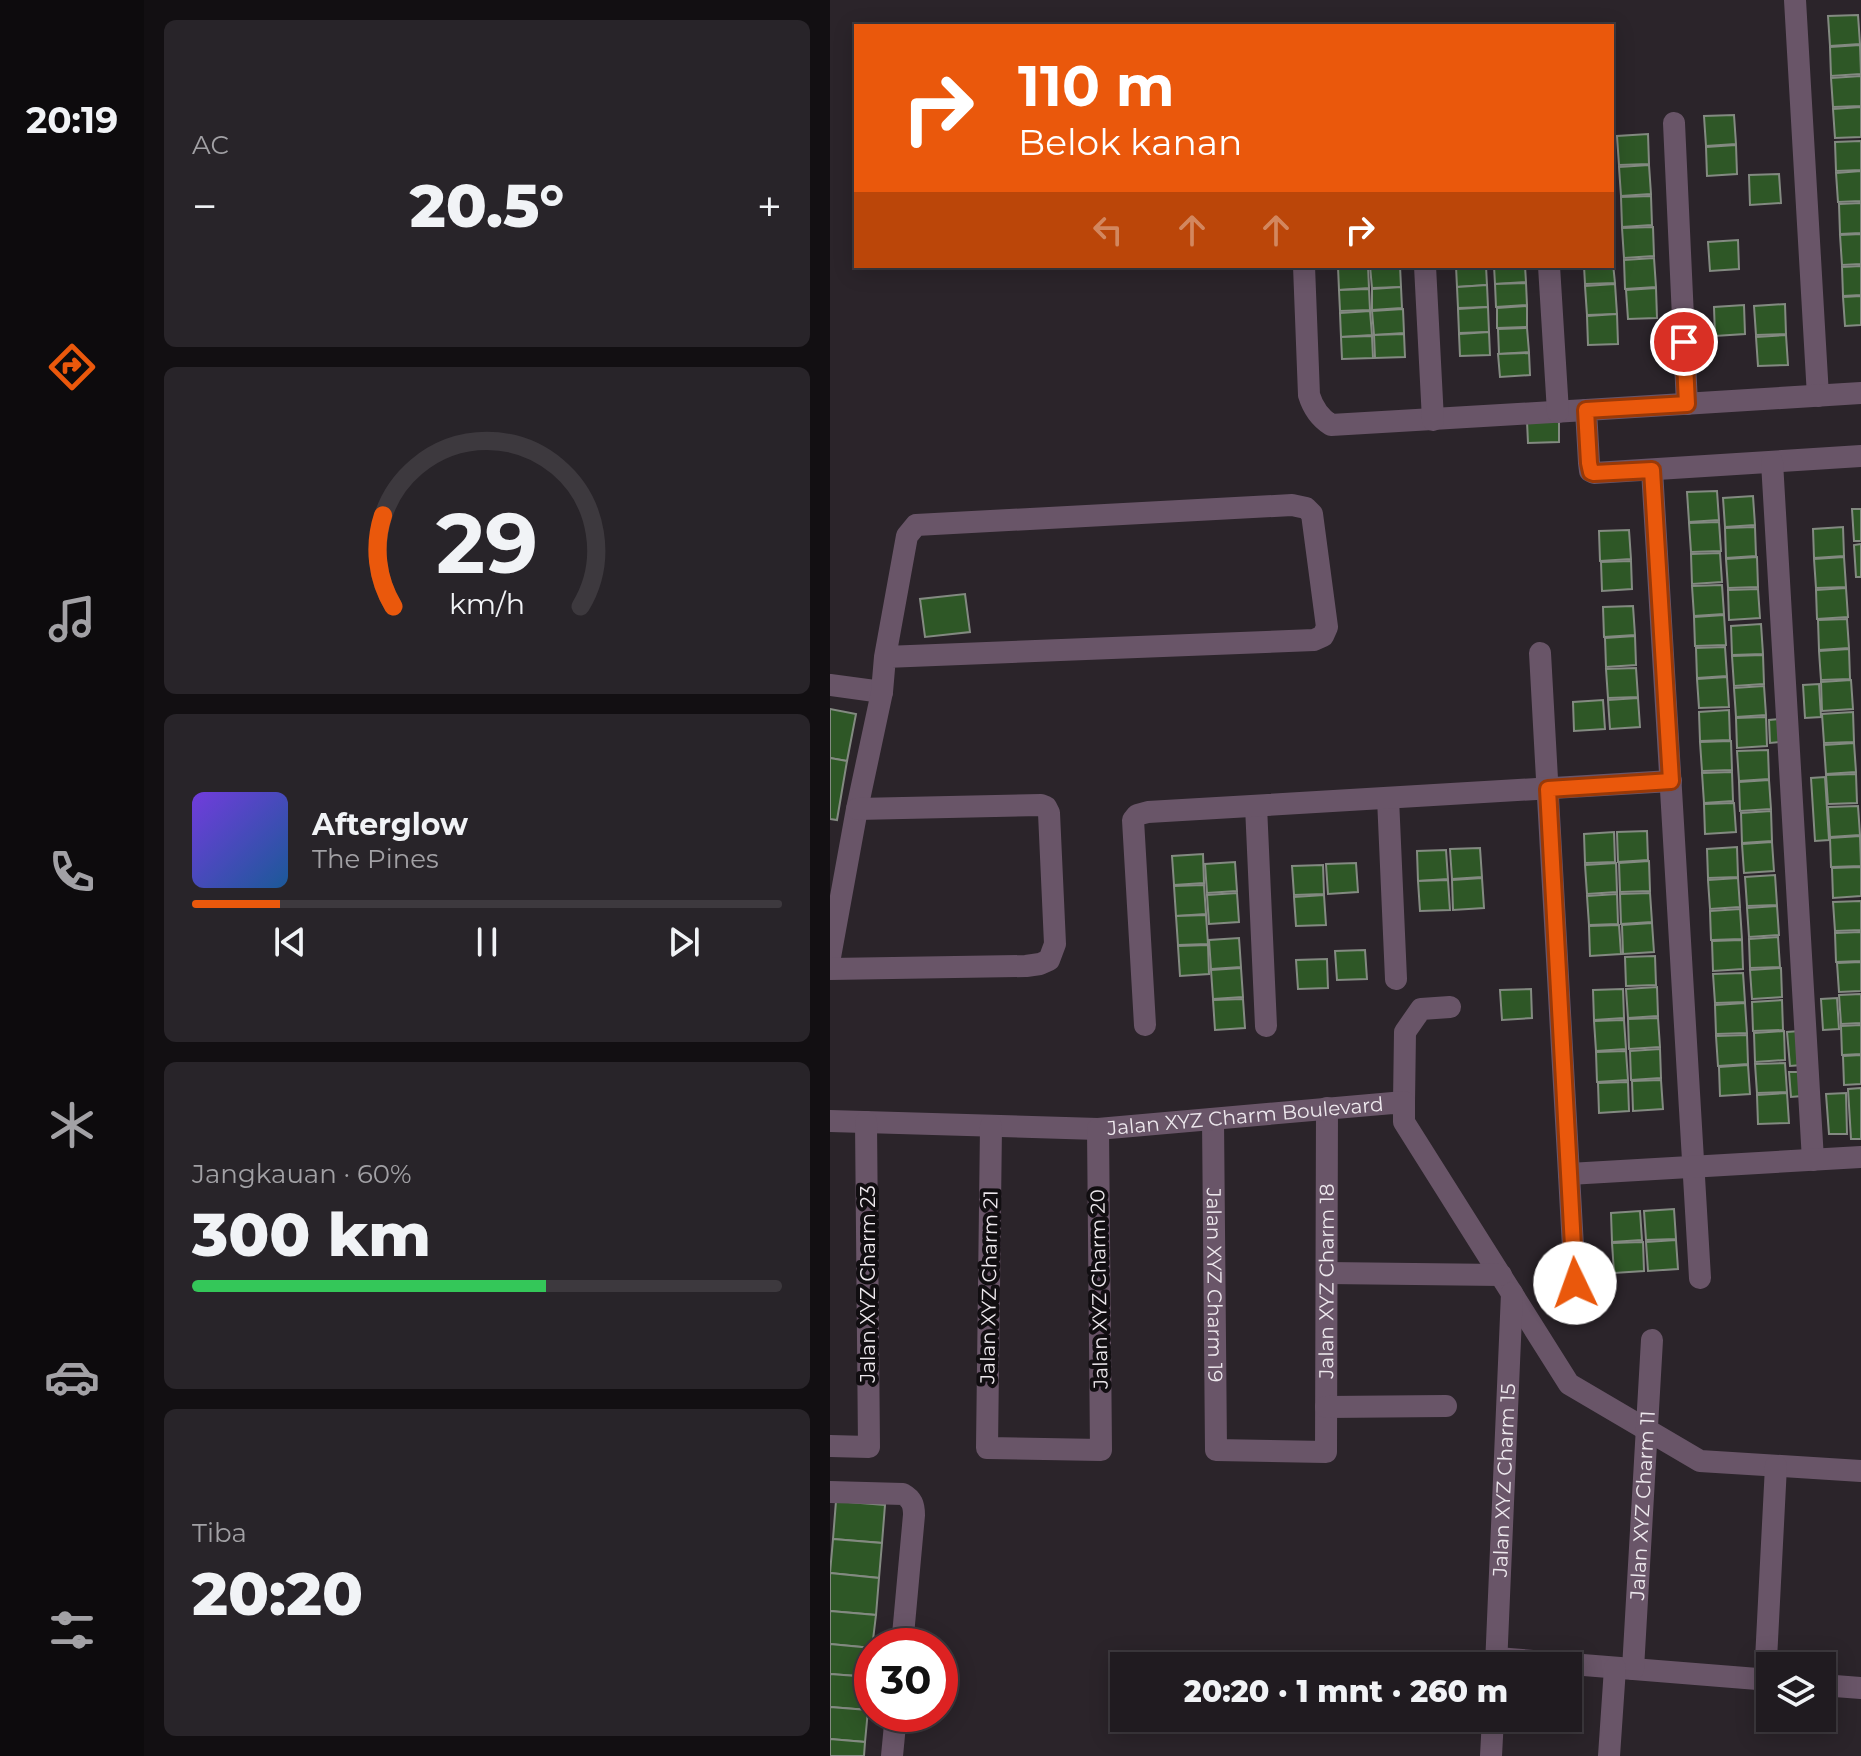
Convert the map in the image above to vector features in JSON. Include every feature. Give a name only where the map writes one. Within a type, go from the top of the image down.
[{"type":"street","points":[[1795,0],[1818,396]]},
{"type":"street","points":[[1674,123],[1687,404]]},
{"type":"street","points":[[1304,268],[1308,390],[1320,416],[1335,426],[1861,393]]},
{"type":"street","points":[[1425,268],[1433,420]]},
{"type":"street","points":[[1549,268],[1558,412]]},
{"type":"street","points":[[1586,410],[1589,463],[1594,473],[1861,456]]},
{"type":"street","points":[[1772,462],[1813,1160]]},
{"type":"street","points":[[1652,470],[1700,1278]]},
{"type":"street","points":[[830,957],[841,836],[857,809],[882,692],[885,657],[907,536],[916,525],[1292,505],[1306,508],[1312,514],[1327,627],[1323,636],[1314,640],[885,657]]},
{"type":"street","points":[[1540,653],[1575,1283]]},
{"type":"street","points":[[830,685],[882,692]]},
{"type":"street","points":[[1145,1025],[1134,818],[1140,813],[1671,781]]},
{"type":"street","points":[[1388,798],[1396,979]]},
{"type":"street","points":[[1256,806],[1266,1026]]},
{"type":"street","points":[[830,969],[1026,966],[1049,960],[1055,944],[1049,813],[1046,807],[857,809]]},
{"type":"street","points":[[1404,1102],[1405,1032],[1421,1009],[1450,1007]]},
{"type":"street","name":"Jalan XYZ Charm Boulevard","points":[[830,1121],[1098,1129],[1404,1102],[1404,1122],[1569,1384],[1700,1461],[1861,1471]]},
{"type":"street","name":"Jalan XYZ Charm 18","points":[[1326,1452],[1327,1108]]},
{"type":"street","name":"Jalan XYZ Charm 19","points":[[1213,1119],[1216,1450],[1326,1452]]},
{"type":"street","name":"Jalan XYZ Charm 23","points":[[830,1446],[869,1447],[866,1122]]},
{"type":"street","name":"Jalan XYZ Charm 21","points":[[991,1126],[987,1448],[1101,1450]]},
{"type":"street","name":"Jalan XYZ Charm 20","points":[[1098,1129],[1101,1450]]},
{"type":"street","points":[[1569,1174],[1861,1157]]},
{"type":"street","points":[[1327,1273],[1507,1284]]},
{"type":"street","name":"Jalan XYZ Charm 15","points":[[1496,1652],[1507,1284]]},
{"type":"street","name":"Jalan XYZ Charm 11","points":[[1609,1756],[1624,1668],[1647,1430],[1652,1340]]},
{"type":"street","points":[[1326,1407],[1446,1406]]},
{"type":"street","points":[[1769,1652],[1776,1466]]},
{"type":"street","points":[[830,1492],[903,1494],[913,1503],[904,1628]]},
{"type":"street","points":[[1582,1666],[1756,1678]]},
{"type":"street","points":[[1836,1686],[1861,1688]]},
{"type":"street","points":[[892,1756],[894,1732]]},
{"type":"street","points":[[1491,1756],[1492,1732]]},
{"type":"building","points":[[1858,15],[1860,44],[1830,46],[1828,16]]},
{"type":"building","points":[[1860,45],[1861,74],[1831,76],[1830,47]]},
{"type":"building","points":[[1861,76],[1861,106],[1833,107],[1831,78]]},
{"type":"building","points":[[1861,107],[1861,137],[1835,138],[1833,109]]},
{"type":"building","points":[[1734,115],[1736,144],[1706,146],[1704,116]]},
{"type":"building","points":[[1648,134],[1649,164],[1619,165],[1617,136]]},
{"type":"building","points":[[1861,141],[1861,170],[1836,171],[1835,142]]},
{"type":"building","points":[[1736,145],[1737,174],[1707,176],[1706,147]]},
{"type":"building","points":[[1649,165],[1651,194],[1621,196],[1619,167]]},
{"type":"building","points":[[1861,171],[1861,201],[1838,202],[1836,173]]},
{"type":"building","points":[[1779,174],[1781,203],[1750,205],[1749,175]]},
{"type":"building","points":[[1651,196],[1652,225],[1622,227],[1621,197]]},
{"type":"building","points":[[1861,203],[1861,233],[1840,234],[1839,204]]},
{"type":"building","points":[[1653,227],[1654,256],[1624,258],[1622,228]]},
{"type":"building","points":[[1861,234],[1861,264],[1842,265],[1840,235]]},
{"type":"building","points":[[1738,240],[1739,269],[1710,271],[1708,242]]},
{"type":"building","points":[[1654,258],[1656,287],[1625,289],[1624,260]]},
{"type":"building","points":[[1861,266],[1861,295],[1843,296],[1842,267]]},
{"type":"building","points":[[1338,268],[1368,268],[1369,288],[1339,290]]},
{"type":"building","points":[[1370,268],[1400,268],[1401,287],[1372,288]]},
{"type":"building","points":[[1456,268],[1486,268],[1487,285],[1457,287]]},
{"type":"building","points":[[1494,268],[1525,268],[1526,282],[1495,284]]},
{"type":"building","points":[[1584,268],[1613,268],[1615,283],[1585,284]]},
{"type":"building","points":[[1526,283],[1527,305],[1496,307],[1495,284]]},
{"type":"building","points":[[1615,284],[1617,314],[1587,315],[1585,286]]},
{"type":"building","points":[[1487,285],[1488,307],[1458,308],[1457,287]]},
{"type":"building","points":[[1401,287],[1402,308],[1372,310],[1372,289]]},
{"type":"building","points":[[1656,288],[1657,318],[1628,319],[1626,290]]},
{"type":"building","points":[[1369,289],[1370,310],[1340,311],[1339,290]]},
{"type":"building","points":[[1861,296],[1861,325],[1845,326],[1843,297]]},
{"type":"building","points":[[1785,304],[1786,334],[1756,335],[1754,306]]},
{"type":"building","points":[[1744,305],[1745,334],[1715,336],[1714,307]]},
{"type":"building","points":[[1527,306],[1527,327],[1497,328],[1497,308]]},
{"type":"building","points":[[1488,307],[1489,332],[1459,333],[1458,309]]},
{"type":"building","points":[[1403,309],[1404,333],[1374,335],[1372,311]]},
{"type":"building","points":[[1370,311],[1372,335],[1341,337],[1340,313]]},
{"type":"building","points":[[1617,314],[1618,344],[1588,345],[1587,316]]},
{"type":"building","points":[[1527,328],[1529,352],[1499,354],[1498,329]]},
{"type":"building","points":[[1489,332],[1490,355],[1460,356],[1459,334]]},
{"type":"building","points":[[1404,334],[1405,357],[1375,358],[1374,335]]},
{"type":"building","points":[[1786,335],[1788,365],[1758,366],[1756,337]]},
{"type":"building","points":[[1372,336],[1373,358],[1342,359],[1341,337]]},
{"type":"building","points":[[1529,353],[1530,375],[1500,377],[1498,354]]},
{"type":"building","points":[[1527,421],[1559,421],[1559,442],[1528,443]]},
{"type":"building","points":[[1717,491],[1719,520],[1689,522],[1687,492]]},
{"type":"building","points":[[1753,496],[1755,525],[1725,527],[1723,498]]},
{"type":"building","points":[[1852,509],[1861,509],[1861,541],[1854,541]]},
{"type":"building","points":[[1719,522],[1721,551],[1691,552],[1689,523]]},
{"type":"building","points":[[1755,527],[1756,556],[1726,558],[1725,528]]},
{"type":"building","points":[[1843,527],[1844,556],[1814,558],[1813,529]]},
{"type":"building","points":[[1629,530],[1631,559],[1600,561],[1599,531]]},
{"type":"building","points":[[1861,544],[1861,577],[1856,577],[1854,545]]},
{"type":"building","points":[[1720,553],[1722,582],[1692,584],[1691,554]]},
{"type":"building","points":[[1757,557],[1758,587],[1728,588],[1726,559]]},
{"type":"building","points":[[1844,557],[1846,587],[1816,588],[1814,559]]},
{"type":"building","points":[[1631,561],[1632,589],[1602,591],[1601,562]]},
{"type":"building","points":[[1722,585],[1724,614],[1694,616],[1692,586]]},
{"type":"building","points":[[1846,588],[1848,617],[1817,619],[1816,590]]},
{"type":"building","points":[[1758,589],[1760,618],[1729,620],[1728,590]]},
{"type":"building","points":[[965,594],[970,632],[925,637],[920,599]]},
{"type":"building","points":[[1633,606],[1635,635],[1604,637],[1603,607]]},
{"type":"building","points":[[1724,615],[1726,645],[1695,646],[1694,617]]},
{"type":"building","points":[[1847,619],[1849,648],[1819,650],[1818,620]]},
{"type":"building","points":[[1761,624],[1763,654],[1732,655],[1731,626]]},
{"type":"building","points":[[1635,636],[1636,665],[1606,667],[1605,638]]},
{"type":"building","points":[[1725,647],[1727,676],[1697,678],[1696,648]]},
{"type":"building","points":[[1849,649],[1850,679],[1821,680],[1819,651]]},
{"type":"building","points":[[1763,655],[1764,684],[1734,686],[1732,656]]},
{"type":"building","points":[[1636,668],[1638,697],[1608,698],[1606,669]]},
{"type":"building","points":[[1727,677],[1729,707],[1699,708],[1697,679]]},
{"type":"building","points":[[1851,680],[1853,709],[1822,711],[1821,682]]},
{"type":"building","points":[[1819,684],[1821,717],[1805,718],[1803,685]]},
{"type":"building","points":[[1764,686],[1766,715],[1736,717],[1734,688]]},
{"type":"building","points":[[1638,698],[1640,727],[1610,729],[1608,700]]},
{"type":"building","points":[[1603,700],[1605,729],[1574,731],[1573,702]]},
{"type":"building","points":[[830,709],[856,714],[847,761],[830,758]]},
{"type":"building","points":[[1729,710],[1730,740],[1700,741],[1699,712]]},
{"type":"building","points":[[1853,712],[1854,742],[1824,743],[1822,714]]},
{"type":"building","points":[[1766,717],[1767,746],[1737,748],[1736,718]]},
{"type":"building","points":[[1779,719],[1780,742],[1770,743],[1769,720]]},
{"type":"building","points":[[1731,741],[1732,770],[1702,771],[1700,742]]},
{"type":"building","points":[[1854,743],[1856,772],[1826,774],[1824,745]]},
{"type":"building","points":[[1768,750],[1769,779],[1739,781],[1737,751]]},
{"type":"building","points":[[830,758],[847,761],[837,820],[830,819]]},
{"type":"building","points":[[1732,772],[1733,801],[1704,803],[1702,773]]},
{"type":"building","points":[[1856,774],[1857,803],[1828,804],[1826,775]]},
{"type":"building","points":[[1825,777],[1829,840],[1815,841],[1811,778]]},
{"type":"building","points":[[1769,780],[1771,809],[1740,811],[1739,782]]},
{"type":"building","points":[[1734,803],[1736,832],[1705,834],[1704,804]]},
{"type":"building","points":[[1858,806],[1860,835],[1830,837],[1828,807]]},
{"type":"building","points":[[1771,811],[1772,841],[1742,843],[1741,813]]},
{"type":"building","points":[[1647,831],[1648,860],[1618,862],[1617,832]]},
{"type":"building","points":[[1614,832],[1615,862],[1585,863],[1584,834]]},
{"type":"building","points":[[1860,836],[1861,866],[1831,867],[1830,838]]},
{"type":"building","points":[[1772,842],[1774,871],[1744,873],[1742,844]]},
{"type":"building","points":[[1737,847],[1738,877],[1708,878],[1707,849]]},
{"type":"building","points":[[1480,848],[1482,877],[1452,879],[1450,849]]},
{"type":"building","points":[[1446,850],[1448,879],[1418,881],[1417,851]]},
{"type":"building","points":[[1203,854],[1204,883],[1174,885],[1172,856]]},
{"type":"building","points":[[1649,861],[1650,891],[1620,892],[1619,863]]},
{"type":"building","points":[[1235,862],[1237,891],[1207,893],[1205,864]]},
{"type":"building","points":[[1356,863],[1358,892],[1328,894],[1326,864]]},
{"type":"building","points":[[1616,863],[1617,892],[1587,894],[1585,865]]},
{"type":"building","points":[[1323,865],[1324,894],[1294,895],[1292,866]]},
{"type":"building","points":[[1861,867],[1861,896],[1833,898],[1832,868]]},
{"type":"building","points":[[1775,875],[1777,905],[1747,906],[1745,877]]},
{"type":"building","points":[[1482,878],[1484,908],[1453,910],[1452,880]]},
{"type":"building","points":[[1738,878],[1740,907],[1710,909],[1708,880]]},
{"type":"building","points":[[1448,880],[1450,910],[1420,911],[1418,881]]},
{"type":"building","points":[[1204,885],[1206,914],[1176,916],[1174,886]]},
{"type":"building","points":[[1237,893],[1239,922],[1209,924],[1207,895]]},
{"type":"building","points":[[1650,893],[1652,922],[1621,924],[1620,894]]},
{"type":"building","points":[[1617,894],[1618,924],[1589,925],[1587,896]]},
{"type":"building","points":[[1324,895],[1326,925],[1296,926],[1294,897]]},
{"type":"building","points":[[1861,901],[1861,930],[1835,931],[1833,902]]},
{"type":"building","points":[[1777,906],[1779,935],[1749,937],[1747,908]]},
{"type":"building","points":[[1740,909],[1742,939],[1711,940],[1710,911]]},
{"type":"building","points":[[1206,915],[1208,944],[1178,945],[1176,916]]},
{"type":"building","points":[[1652,923],[1654,952],[1623,954],[1622,925]]},
{"type":"building","points":[[1619,925],[1621,954],[1590,956],[1589,926]]},
{"type":"building","points":[[1861,932],[1861,961],[1836,962],[1835,933]]},
{"type":"building","points":[[1778,937],[1780,967],[1750,968],[1749,939]]},
{"type":"building","points":[[1239,938],[1241,967],[1211,969],[1209,940]]},
{"type":"building","points":[[1742,940],[1743,969],[1713,971],[1712,941]]},
{"type":"building","points":[[1208,945],[1209,974],[1180,976],[1178,946]]},
{"type":"building","points":[[1365,950],[1367,979],[1337,980],[1335,951]]},
{"type":"building","points":[[1655,956],[1656,985],[1626,986],[1625,957]]},
{"type":"building","points":[[1327,959],[1328,988],[1298,989],[1296,960]]},
{"type":"building","points":[[1861,962],[1861,991],[1839,992],[1837,963]]},
{"type":"building","points":[[1241,968],[1243,997],[1213,999],[1211,970]]},
{"type":"building","points":[[1781,968],[1782,997],[1752,999],[1750,970]]},
{"type":"building","points":[[1743,973],[1745,1002],[1715,1003],[1713,974]]},
{"type":"building","points":[[1657,987],[1658,1016],[1628,1018],[1626,989]]},
{"type":"building","points":[[1531,989],[1532,1018],[1502,1020],[1500,990]]},
{"type":"building","points":[[1623,989],[1624,1018],[1594,1020],[1593,990]]},
{"type":"building","points":[[1861,994],[1861,1023],[1841,1024],[1839,995]]},
{"type":"building","points":[[1837,998],[1839,1029],[1823,1030],[1821,999]]},
{"type":"building","points":[[1243,999],[1245,1028],[1215,1030],[1213,1000]]},
{"type":"building","points":[[1782,1000],[1783,1030],[1753,1031],[1752,1002]]},
{"type":"building","points":[[1745,1003],[1747,1033],[1716,1034],[1715,1005]]},
{"type":"building","points":[[1658,1018],[1660,1047],[1629,1049],[1628,1019]]},
{"type":"building","points":[[1624,1020],[1626,1049],[1596,1051],[1594,1021]]},
{"type":"building","points":[[1861,1025],[1861,1054],[1842,1055],[1841,1026]]},
{"type":"building","points":[[1784,1031],[1785,1060],[1755,1062],[1754,1033]]},
{"type":"building","points":[[1799,1031],[1802,1065],[1790,1066],[1787,1032]]},
{"type":"building","points":[[1747,1035],[1748,1064],[1718,1066],[1716,1036]]},
{"type":"building","points":[[1660,1049],[1661,1078],[1631,1080],[1630,1051]]},
{"type":"building","points":[[1626,1051],[1628,1080],[1597,1082],[1596,1052]]},
{"type":"building","points":[[1861,1055],[1861,1084],[1844,1085],[1843,1056]]},
{"type":"building","points":[[1785,1063],[1787,1092],[1757,1093],[1755,1064]]},
{"type":"building","points":[[1748,1065],[1750,1094],[1720,1096],[1719,1067]]},
{"type":"building","points":[[1789,1072],[1800,1072],[1802,1096],[1791,1097]]},
{"type":"building","points":[[1661,1080],[1663,1109],[1633,1111],[1632,1081]]},
{"type":"building","points":[[1628,1082],[1629,1111],[1599,1113],[1598,1083]]},
{"type":"building","points":[[1861,1088],[1861,1139],[1851,1139],[1848,1089]]},
{"type":"building","points":[[1787,1093],[1789,1123],[1758,1124],[1757,1095]]},
{"type":"building","points":[[1846,1093],[1847,1134],[1829,1134],[1826,1094]]},
{"type":"building","points":[[1674,1209],[1676,1239],[1646,1240],[1644,1211]]},
{"type":"building","points":[[1640,1211],[1642,1240],[1612,1242],[1611,1213]]},
{"type":"building","points":[[1676,1240],[1678,1269],[1648,1271],[1646,1242]]},
{"type":"building","points":[[1643,1242],[1644,1271],[1614,1273],[1612,1243]]},
{"type":"building","points":[[836,1501],[885,1505],[882,1543],[833,1539]]},
{"type":"building","points":[[833,1539],[882,1543],[879,1578],[830,1573]]},
{"type":"building","points":[[830,1573],[879,1578],[876,1615],[830,1611]]},
{"type":"building","points":[[830,1611],[876,1615],[874,1628],[854,1628],[854,1646],[830,1644]]},
{"type":"building","points":[[830,1644],[854,1646],[854,1676],[830,1674]]},
{"type":"building","points":[[830,1674],[854,1676],[854,1709],[830,1707]]},
{"type":"building","points":[[830,1707],[854,1709],[854,1732],[866,1732],[865,1742],[830,1739]]},
{"type":"building","points":[[830,1739],[865,1742],[864,1756],[830,1756]]},
{"type":"route","points":[[1575,1283],[1548,789],[1671,781],[1652,470],[1591,472],[1586,410],[1687,404],[1684,342]]}]
